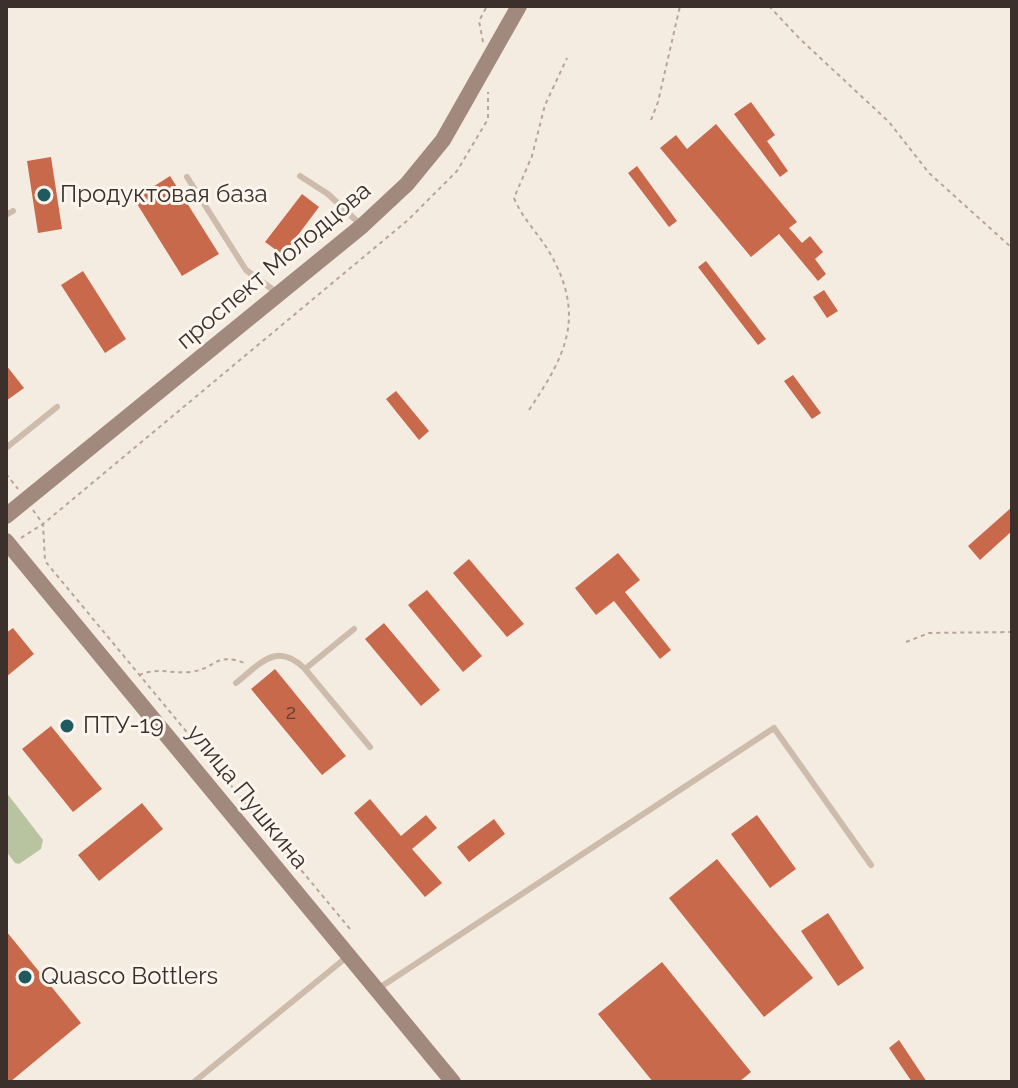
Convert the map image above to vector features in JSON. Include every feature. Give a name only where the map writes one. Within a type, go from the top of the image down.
[{"type":"main road","name":"проспект Молодцова","points":[[6,516],[362,226],[407,184],[443,140],[519,6]]},
{"type":"main road","name":"улица Пушкина","points":[[6,541],[453,1082]]},
{"type":"lane","points":[[300,176],[328,194],[362,226]]},
{"type":"lane","points":[[187,177],[246,270],[279,294]]},
{"type":"lane","points":[[6,448],[57,407]]},
{"type":"lane","points":[[305,669],[354,629]]},
{"type":"lane","points":[[236,683],[274,656],[286,655],[305,669],[370,747]]},
{"type":"lane","points":[[376,990],[774,728],[871,865]]},
{"type":"lane","points":[[194,1082],[348,956]]},
{"type":"path","points":[[651,120],[680,6]]},
{"type":"path","points":[[769,6],[889,122],[929,173],[1012,248]]},
{"type":"path","points":[[529,410],[565,348],[571,317],[567,290],[551,253],[520,212],[514,198],[532,156],[545,105],[567,58]]},
{"type":"path","points":[[6,474],[43,524],[45,561],[350,929]]},
{"type":"path","points":[[906,642],[929,633],[1012,632]]},
{"type":"path","points":[[139,675],[164,670],[191,672],[225,657],[255,667]]},
{"type":"green space","points":[[6,792],[43,840],[41,849],[19,864],[6,851]]},
{"type":"building","points":[[751,102],[775,135],[767,141],[788,171],[780,177],[734,114]]},
{"type":"building","points":[[716,124],[797,222],[789,228],[802,243],[810,236],[823,252],[815,259],[826,274],[818,281],[779,234],[751,257],[660,148],[676,135],[687,149]]},
{"type":"building","name":"Продуктовая база","points":[[51,157],[62,229],[38,233],[27,161]]},
{"type":"building","points":[[637,166],[677,221],[669,227],[628,173]]},
{"type":"building","points":[[170,176],[219,254],[182,276],[134,199]]},
{"type":"building","points":[[302,194],[319,207],[283,255],[265,242]]},
{"type":"building","points":[[706,261],[766,339],[758,345],[698,267]]},
{"type":"building","points":[[83,271],[126,339],[105,353],[61,285]]},
{"type":"building","points":[[824,290],[838,311],[827,318],[813,297]]},
{"type":"building","points":[[6,365],[24,388],[6,401]]},
{"type":"building","points":[[793,375],[821,413],[812,419],[784,381]]},
{"type":"building","points":[[396,391],[429,431],[419,440],[386,399]]},
{"type":"building","points":[[1012,507],[1012,531],[980,560],[968,546]]},
{"type":"building","points":[[618,553],[640,580],[625,592],[671,650],[660,659],[614,601],[596,615],[575,588]]},
{"type":"building","points":[[469,559],[524,624],[507,637],[453,573]]},
{"type":"building","points":[[427,590],[482,656],[463,672],[408,605]]},
{"type":"building","points":[[384,623],[440,690],[421,706],[365,639]]},
{"type":"building","points":[[13,628],[34,654],[6,677],[6,633]]},
{"type":"building","points":[[275,669],[346,756],[322,775],[251,689]]},
{"type":"building","points":[[51,726],[102,789],[73,812],[22,749]]},
{"type":"building","points":[[370,799],[401,836],[426,815],[437,828],[412,849],[442,883],[425,897],[354,813]]},
{"type":"building","points":[[142,803],[163,829],[99,881],[78,855]]},
{"type":"building","points":[[757,815],[796,869],[770,888],[731,834]]},
{"type":"building","points":[[494,819],[505,834],[469,862],[457,847]]},
{"type":"building","points":[[717,859],[813,978],[764,1017],[669,898]]},
{"type":"building","points":[[828,913],[864,968],[838,986],[801,931]]},
{"type":"building","name":"Quasco Bottlers","points":[[6,931],[81,1023],[10,1082],[6,1082]]},
{"type":"building","points":[[662,962],[751,1072],[739,1082],[653,1082],[598,1014]]},
{"type":"building","points":[[899,1040],[927,1082],[912,1082],[889,1048]]},
{"type":"place","name":"Продуктовая база","points":[[44,195]]},
{"type":"place","name":"ПТУ-19","points":[[67,726]]},
{"type":"place","name":"Quasco Bottlers","points":[[25,977]]}]
